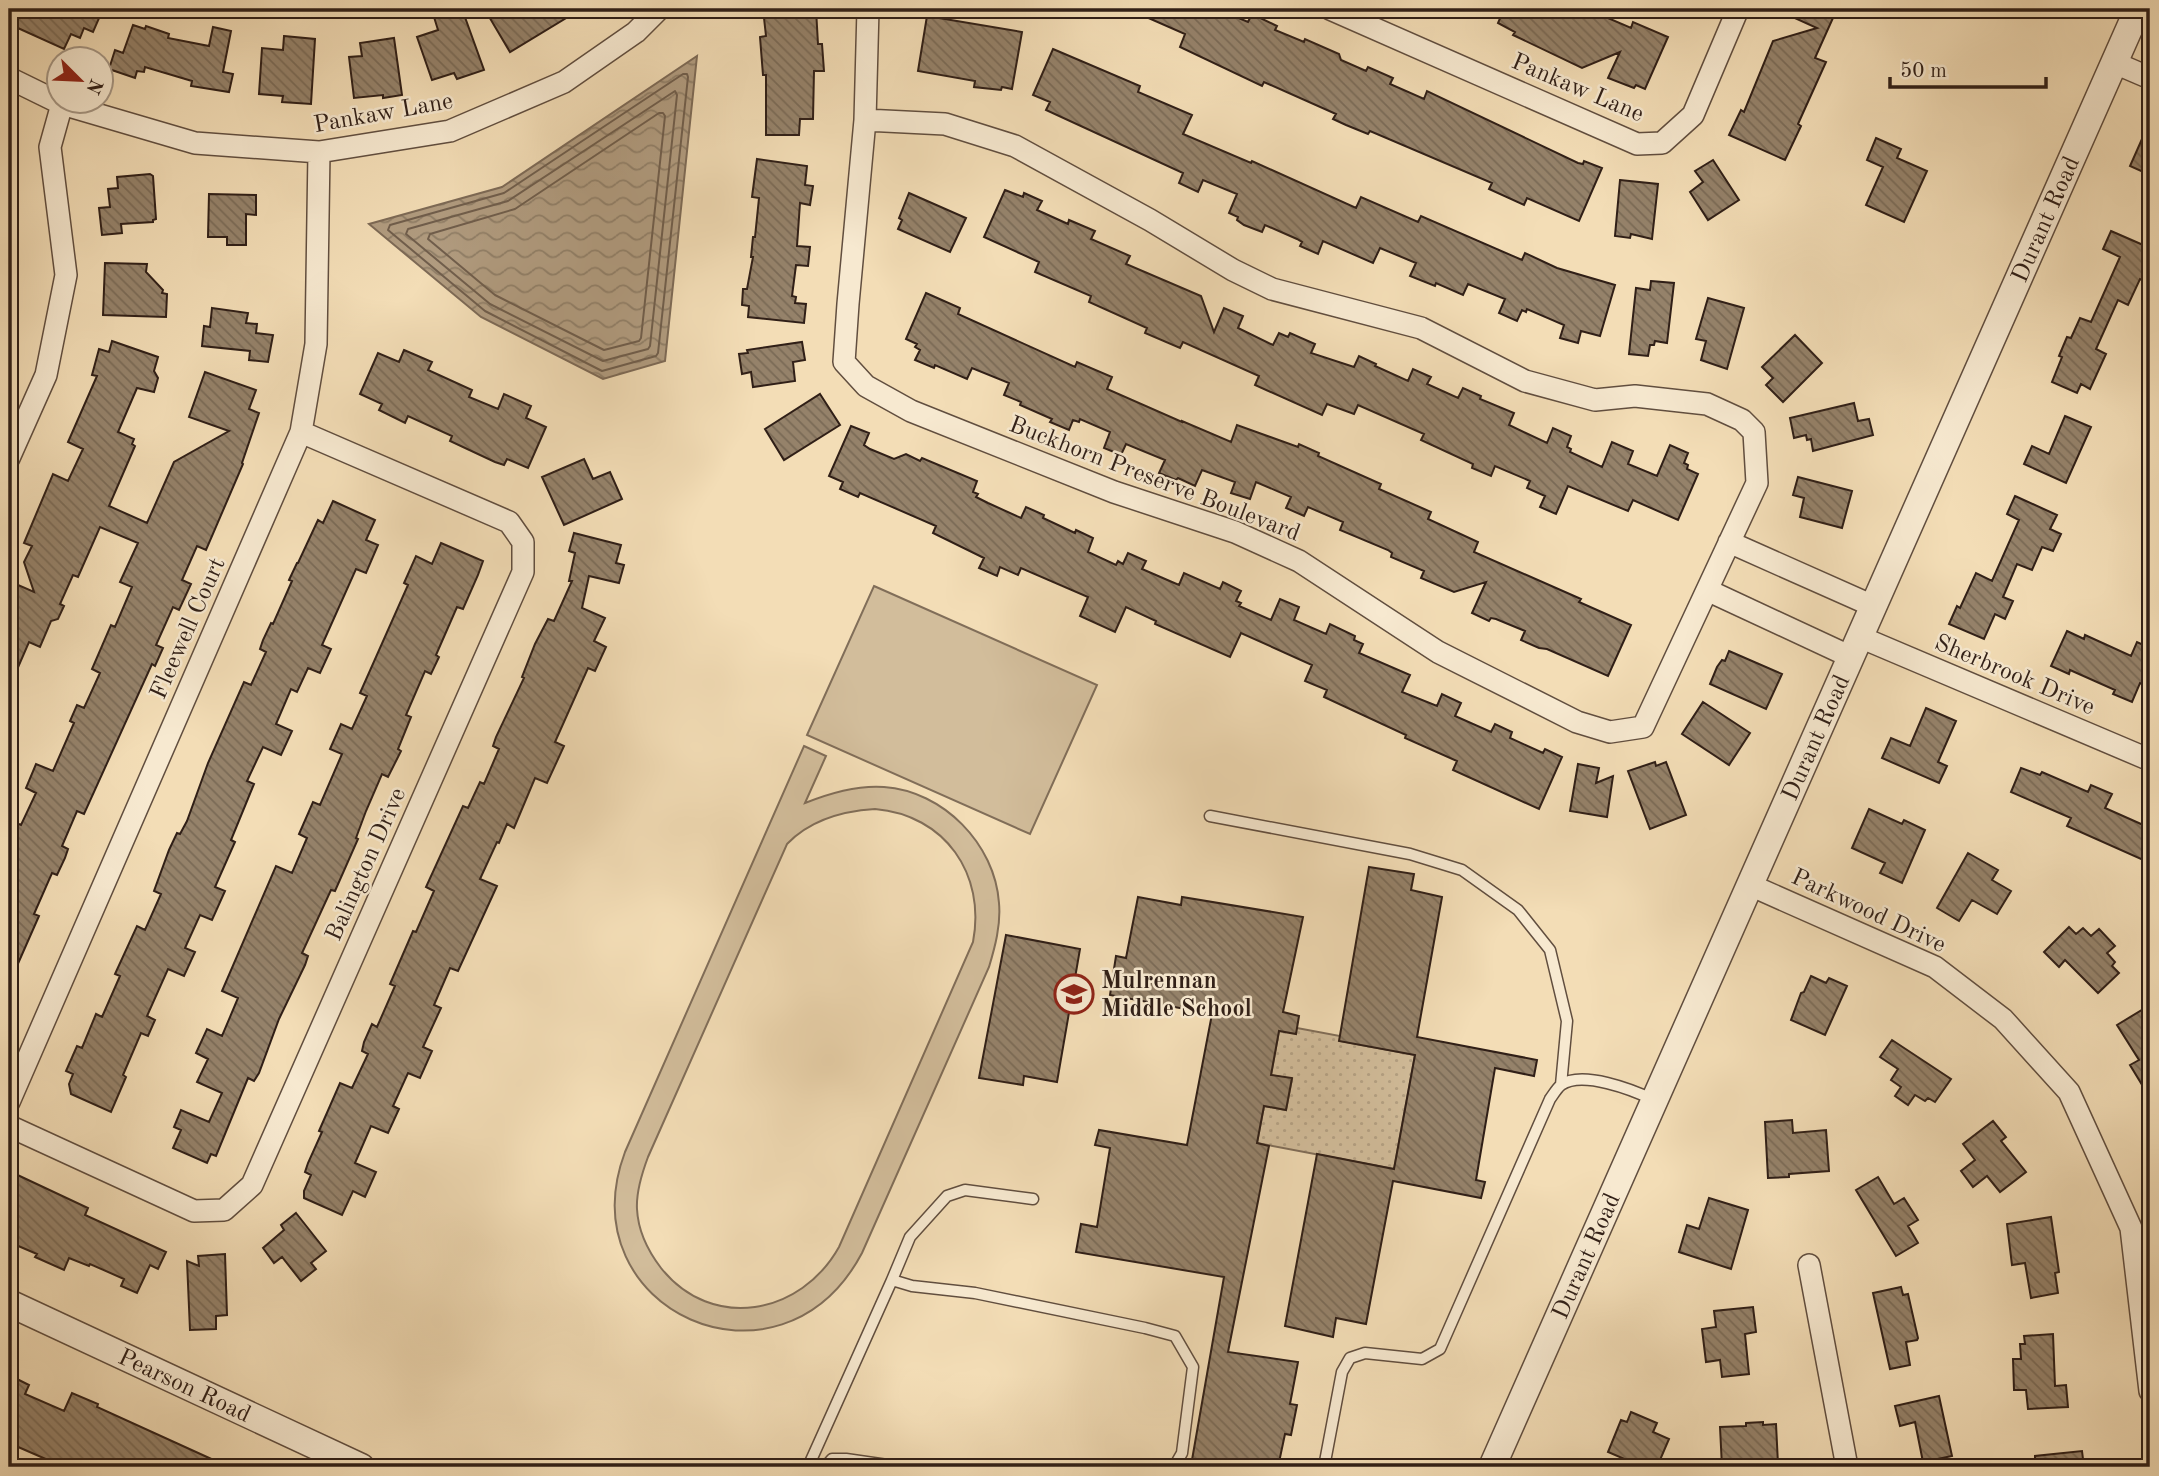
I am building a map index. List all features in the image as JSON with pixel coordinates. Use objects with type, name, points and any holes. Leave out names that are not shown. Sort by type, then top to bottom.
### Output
[{"type":"street","name":"Pankaw Lane","points":[[103,116],[195,142],[319,152],[450,131],[564,82],[636,33],[659,9]]},
{"type":"street","name":"Buckhorn Preserve Boulevard","points":[[865,120],[945,124],[1015,146],[1150,220],[1233,270],[1272,289],[1421,328],[1525,381],[1595,400],[1635,396],[1707,404],[1742,420],[1754,432],[1757,483],[1643,727],[1610,732],[1577,722],[1438,652],[1299,561],[1235,532],[1114,492],[911,411],[866,387],[844,362],[865,120],[868,9]]},
{"type":"street","name":"Pankaw Lane","points":[[1330,9],[1637,144],[1662,143],[1693,115],[1738,9]]},
{"type":"street","name":"Durant Road","points":[[1492,1467],[2138,9]]},
{"type":"street","points":[[2115,62],[2150,78]]},
{"type":"street","name":"Pankaw Lane","points":[[9,78],[46,96]]},
{"type":"street","points":[[9,458],[46,375],[66,275],[50,147],[58,116]]},
{"type":"street","name":"Fleewell Court","points":[[9,1102],[301,432],[316,344],[319,152]]},
{"type":"street","name":"Balington Drive","points":[[9,1126],[194,1211],[224,1210],[252,1185],[523,572],[523,542],[509,522],[301,432]]},
{"type":"street","points":[[1729,542],[1873,606]]},
{"type":"street","points":[[1707,590],[1855,647]]},
{"type":"street","name":"Sherbrook Drive","points":[[1855,647],[2150,760]]},
{"type":"street","name":"Parkwood Drive","points":[[1750,885],[1935,967],[2003,1019],[2069,1092],[2140,1225],[2150,1391]]},
{"type":"street","points":[[1809,1265],[1847,1467]]},
{"type":"street","name":"Pearson Road","points":[[9,1303],[361,1467]]},
{"type":"lane","points":[[1210,816],[1410,854],[1462,870],[1518,910],[1550,950],[1567,1021],[1561,1085],[1550,1099],[1440,1349],[1422,1359],[1365,1353],[1350,1358],[1342,1372],[1324,1467]]},
{"type":"lane","points":[[1561,1085],[1582,1080],[1614,1084],[1654,1100]]},
{"type":"lane","points":[[808,1467],[911,1237],[947,1196],[965,1190],[1033,1199]]},
{"type":"lane","points":[[892,1280],[912,1286],[975,1293],[1175,1336],[1194,1367],[1182,1453],[1174,1467]]},
{"type":"lane","points":[[825,1467],[832,1459],[845,1463],[901,1467]]},
{"type":"shaded area","points":[[874,586],[1097,685],[1030,834],[807,735]]},
{"type":"shaded area","points":[[804,746],[826,756],[805,803],[844,790],[884,787],[906,791],[926,799],[962,824],[988,861],[995,881],[999,919],[989,967],[862,1253],[826,1299],[782,1324],[735,1330],[691,1320],[652,1294],[626,1256],[615,1208],[625,1152]],"holes":[[[875,809],[900,814],[922,823],[940,836],[955,852],[973,893],[973,942],[839,1247],[823,1270],[802,1288],[779,1300],[755,1307],[730,1307],[705,1301],[682,1288],[661,1268],[639,1225],[637,1202],[648,1157],[787,844],[806,829],[839,815]]]},
{"type":"shaded area","points":[[1297,1028],[1340,1036],[1340,1041],[1415,1055],[1394,1169],[1257,1143],[1264,1106],[1286,1110],[1292,1079],[1271,1075],[1279,1031]]},
{"type":"water","points":[[697,56],[665,361],[603,379],[481,317],[369,224],[502,187]]},
{"type":"building","points":[[9,9],[103,9],[93,32],[84,28],[80,38],[71,34],[65,46],[57,46],[9,24]]},
{"type":"building","points":[[462,9],[484,70],[457,79],[454,73],[432,80],[417,37],[438,30],[434,17]]},
{"type":"building","points":[[499,9],[581,9],[510,52],[488,15]]},
{"type":"building","points":[[763,9],[816,9],[818,44],[822,44],[824,71],[814,71],[813,119],[800,119],[799,135],[766,135],[766,75],[763,75],[760,37],[766,36]]},
{"type":"building","points":[[1128,9],[1217,9],[1248,22],[1252,14],[1277,26],[1275,30],[1304,42],[1305,39],[1339,54],[1341,60],[1366,71],[1368,67],[1393,78],[1390,84],[1424,99],[1427,91],[1578,163],[1583,164],[1584,161],[1602,168],[1579,221],[1527,198],[1524,205],[1489,189],[1492,183],[1370,131],[1368,134],[1346,125],[1333,119],[1336,114],[1264,82],[1262,86],[1180,47],[1185,34]]},
{"type":"building","points":[[1504,9],[1587,9],[1631,28],[1633,22],[1668,37],[1645,89],[1636,85],[1634,88],[1608,78],[1620,52],[1582,68],[1513,35],[1515,32],[1498,23]]},
{"type":"building","points":[[1775,9],[1837,9],[1815,58],[1826,62],[1785,160],[1729,135],[1741,110],[1744,112],[1773,41],[1817,28]]},
{"type":"building","points":[[927,16],[1022,32],[1012,89],[974,87],[975,81],[918,71]]},
{"type":"building","points":[[133,25],[145,29],[146,26],[169,34],[168,38],[209,46],[213,27],[231,31],[223,72],[233,74],[229,92],[191,86],[192,81],[145,67],[144,72],[137,71],[135,78],[116,71],[116,50],[123,53]]},
{"type":"building","points":[[284,36],[315,39],[311,104],[282,102],[283,96],[259,94],[262,48],[283,50]]},
{"type":"building","points":[[394,38],[402,95],[354,98],[349,57],[362,56],[360,43]]},
{"type":"building","points":[[1053,49],[1140,86],[1138,92],[1192,115],[1183,134],[1251,163],[1252,161],[1356,208],[1361,197],[1418,222],[1421,216],[1522,260],[1525,253],[1557,268],[1615,285],[1600,336],[1581,331],[1578,343],[1560,338],[1564,325],[1527,309],[1526,312],[1522,310],[1517,321],[1499,313],[1505,299],[1468,284],[1463,295],[1436,283],[1435,286],[1410,276],[1416,263],[1380,248],[1373,263],[1323,241],[1318,254],[1300,246],[1302,242],[1297,239],[1265,225],[1262,232],[1244,225],[1237,220],[1238,217],[1229,213],[1237,194],[1203,180],[1198,192],[1179,183],[1183,173],[1046,110],[1050,102],[1033,95]]},
{"type":"building","points":[[2150,121],[2150,175],[2130,166]]},
{"type":"building","points":[[1876,138],[1901,149],[1897,158],[1927,171],[1904,222],[1866,205],[1883,167],[1867,160]]},
{"type":"building","points":[[757,159],[807,166],[805,185],[813,186],[810,205],[800,203],[797,246],[810,247],[808,266],[796,265],[792,296],[796,297],[795,303],[806,304],[804,323],[748,317],[749,306],[742,305],[743,289],[747,289],[753,257],[759,198],[752,197]]},
{"type":"building","points":[[1713,160],[1739,200],[1708,220],[1690,192],[1703,182],[1695,171]]},
{"type":"building","points":[[153,176],[156,219],[153,222],[121,224],[122,233],[102,235],[99,208],[110,207],[108,189],[118,188],[117,177]]},
{"type":"building","points":[[1620,180],[1658,184],[1652,239],[1631,234],[1630,238],[1615,236]]},
{"type":"building","points":[[1005,190],[1023,197],[1024,193],[1042,201],[1037,210],[1068,224],[1069,220],[1095,231],[1091,239],[1130,256],[1126,264],[1201,296],[1214,332],[1224,308],[1243,316],[1238,328],[1273,345],[1279,333],[1288,337],[1290,333],[1315,344],[1311,353],[1354,367],[1359,356],[1408,381],[1413,369],[1431,377],[1427,384],[1458,398],[1463,388],[1481,396],[1480,399],[1514,413],[1509,425],[1547,443],[1553,428],[1571,436],[1567,447],[1571,449],[1570,452],[1602,467],[1612,442],[1633,451],[1628,464],[1657,476],[1670,445],[1688,453],[1684,463],[1688,465],[1687,469],[1698,474],[1678,520],[1633,500],[1628,511],[1568,486],[1556,514],[1540,507],[1545,496],[1527,488],[1530,481],[1495,466],[1491,476],[1472,468],[1473,464],[1421,440],[1424,434],[1358,405],[1354,414],[1327,404],[1322,415],[1255,385],[1259,376],[1183,342],[1180,348],[1145,333],[1147,328],[1089,302],[1091,296],[1035,272],[1039,262],[984,237]]},
{"type":"building","points":[[909,193],[966,218],[950,252],[898,229],[902,220],[899,218]]},
{"type":"building","points":[[209,194],[256,195],[256,215],[246,214],[246,245],[227,245],[227,237],[208,237]]},
{"type":"building","points":[[2111,231],[2150,248],[2150,284],[2140,279],[2128,305],[2118,300],[2096,349],[2106,354],[2090,389],[2081,384],[2077,393],[2052,382],[2067,337],[2071,338],[2080,318],[2091,322],[2120,257],[2103,249]]},
{"type":"building","points":[[105,263],[147,264],[146,272],[163,290],[162,293],[167,294],[166,317],[103,315]]},
{"type":"building","points":[[1651,281],[1674,283],[1667,343],[1655,341],[1654,345],[1650,345],[1648,356],[1629,354],[1636,288],[1650,290]]},
{"type":"building","points":[[926,293],[960,308],[958,314],[1075,367],[1077,362],[1112,377],[1107,389],[1182,422],[1231,442],[1237,425],[1298,447],[1299,444],[1319,453],[1318,456],[1381,484],[1379,489],[1431,512],[1428,519],[1478,542],[1474,552],[1581,599],[1579,602],[1631,625],[1608,676],[1521,640],[1525,631],[1496,619],[1491,618],[1489,621],[1472,613],[1486,582],[1454,592],[1421,578],[1424,571],[1391,557],[1392,553],[1388,550],[1340,530],[1343,522],[1308,507],[1304,516],[1286,508],[1291,497],[1256,482],[1250,499],[1231,493],[1235,482],[1202,470],[1195,486],[1178,478],[1176,480],[1159,473],[1165,460],[1126,444],[1121,455],[1104,448],[1110,432],[1080,419],[1079,422],[1073,420],[1069,430],[1020,405],[1021,402],[1004,395],[1009,383],[972,368],[967,379],[935,365],[934,368],[915,360],[920,350],[915,347],[917,344],[906,339]]},
{"type":"building","points":[[1708,298],[1744,308],[1727,369],[1701,360],[1706,341],[1696,339]]},
{"type":"building","points":[[212,308],[248,313],[246,323],[257,324],[256,333],[273,335],[268,362],[249,360],[250,351],[202,346],[204,326],[210,327]]},
{"type":"building","points":[[1795,335],[1822,363],[1783,402],[1766,385],[1773,378],[1762,367]]},
{"type":"building","points":[[112,341],[158,357],[154,371],[158,378],[154,392],[137,388],[118,432],[134,439],[132,444],[135,446],[109,506],[147,523],[174,462],[229,431],[189,417],[205,372],[256,390],[249,409],[259,413],[243,464],[206,550],[197,546],[182,580],[191,584],[179,610],[173,607],[156,645],[163,648],[155,666],[152,664],[84,814],[77,811],[62,846],[68,849],[65,858],[57,875],[52,873],[34,914],[39,916],[9,984],[9,820],[21,825],[36,793],[26,788],[36,764],[53,771],[74,723],[70,721],[77,705],[84,708],[100,673],[92,669],[111,625],[115,627],[132,587],[120,582],[138,543],[100,527],[78,577],[73,575],[60,604],[64,606],[58,619],[51,621],[40,647],[29,642],[9,688],[9,581],[34,592],[24,562],[32,546],[24,543],[53,474],[68,481],[83,449],[68,442],[97,376],[92,375],[99,349],[109,352]]},
{"type":"building","points":[[802,342],[805,360],[793,362],[795,381],[753,387],[751,372],[742,374],[739,354],[748,353],[747,350]]},
{"type":"building","points":[[404,350],[432,362],[428,370],[472,390],[469,397],[498,409],[504,394],[531,406],[526,418],[546,427],[528,468],[507,459],[504,465],[495,462],[450,441],[452,436],[408,416],[405,423],[379,410],[382,404],[360,394],[378,353],[399,362]]},
{"type":"building","points":[[820,394],[840,425],[784,460],[765,429]]},
{"type":"building","points":[[1854,403],[1858,421],[1869,419],[1873,435],[1813,451],[1811,439],[1807,440],[1806,435],[1794,438],[1790,418]]},
{"type":"building","points":[[2065,416],[2091,427],[2066,483],[2024,464],[2032,446],[2049,454]]},
{"type":"building","points":[[851,426],[869,433],[864,445],[870,449],[894,459],[906,454],[920,461],[922,458],[977,481],[973,492],[978,494],[976,497],[988,503],[1021,518],[1026,507],[1075,533],[1076,530],[1093,538],[1088,552],[1116,565],[1118,561],[1123,564],[1128,553],[1146,561],[1142,569],[1179,585],[1184,573],[1220,589],[1223,582],[1241,591],[1236,601],[1241,603],[1239,606],[1271,620],[1280,599],[1299,607],[1294,620],[1326,634],[1330,624],[1355,636],[1354,640],[1363,644],[1359,653],[1410,675],[1402,692],[1437,706],[1442,694],[1461,703],[1455,716],[1491,732],[1495,724],[1512,732],[1510,738],[1543,753],[1545,749],[1562,757],[1539,809],[1453,770],[1457,761],[1324,697],[1327,690],[1305,681],[1312,665],[1241,633],[1230,657],[1155,624],[1156,621],[1126,607],[1115,632],[1080,616],[1088,597],[1021,568],[1018,575],[1000,567],[997,576],[979,568],[984,558],[933,533],[936,526],[860,493],[858,497],[840,489],[843,482],[829,476]]},
{"type":"building","points":[[584,459],[593,479],[610,472],[622,499],[564,525],[542,477]]},
{"type":"building","points":[[1798,477],[1852,491],[1842,528],[1800,517],[1804,498],[1793,495]]},
{"type":"building","points":[[2015,496],[2057,515],[2050,529],[2061,534],[2053,551],[2042,547],[2032,570],[2017,564],[2003,597],[2013,601],[2005,619],[1995,614],[1984,639],[1949,624],[1957,606],[1960,608],[1976,573],[1992,581],[2019,520],[2007,514]]},
{"type":"building","points":[[333,501],[375,520],[366,540],[378,545],[366,573],[356,569],[322,645],[331,649],[320,673],[308,668],[297,692],[291,689],[276,724],[292,731],[281,755],[263,747],[247,781],[254,784],[231,840],[235,842],[215,887],[225,891],[212,920],[200,915],[185,948],[195,952],[184,976],[168,969],[147,1016],[155,1020],[148,1036],[141,1033],[111,1112],[71,1094],[69,1084],[73,1074],[66,1071],[77,1046],[82,1048],[96,1014],[102,1017],[120,976],[115,974],[137,926],[145,930],[161,894],[154,891],[169,850],[177,833],[180,834],[187,821],[208,763],[244,682],[251,685],[266,652],[260,649],[292,581],[289,580],[318,520],[323,523]]},
{"type":"building","points":[[574,533],[621,545],[616,563],[624,565],[619,583],[589,576],[582,608],[605,618],[594,641],[606,647],[595,671],[588,668],[555,742],[564,746],[547,783],[535,778],[514,828],[507,824],[499,843],[497,842],[480,879],[497,886],[458,971],[450,968],[434,1005],[441,1008],[423,1047],[432,1051],[420,1078],[408,1073],[393,1106],[399,1109],[388,1133],[371,1126],[355,1163],[376,1172],[365,1197],[353,1191],[342,1215],[304,1198],[311,1175],[305,1172],[308,1163],[340,1083],[352,1088],[368,1054],[362,1051],[364,1042],[372,1024],[377,1027],[395,986],[390,984],[434,891],[426,887],[463,806],[468,808],[480,782],[484,784],[499,749],[493,746],[496,737],[524,678],[522,677],[535,644],[548,619],[554,621],[572,581],[569,581],[575,553],[569,551]]},
{"type":"building","points":[[441,543],[483,561],[478,575],[463,609],[457,607],[436,655],[439,657],[431,674],[425,671],[406,715],[411,717],[398,749],[401,751],[388,777],[382,774],[335,891],[331,890],[302,953],[308,956],[305,965],[279,1019],[259,1073],[254,1081],[248,1078],[216,1156],[211,1154],[207,1163],[173,1148],[181,1130],[174,1127],[181,1110],[209,1122],[222,1093],[197,1082],[208,1059],[196,1053],[207,1029],[222,1036],[238,998],[222,991],[276,866],[292,873],[307,838],[299,834],[313,802],[320,805],[342,754],[330,749],[341,724],[352,729],[367,696],[360,693],[408,585],[404,583],[416,556],[432,564]]},
{"type":"building","points":[[2067,631],[2084,639],[2085,635],[2131,656],[2137,642],[2150,648],[2150,688],[2140,683],[2132,702],[2113,694],[2115,690],[2070,670],[2069,674],[2051,666]]},
{"type":"building","points":[[1729,651],[1782,674],[1766,709],[1710,684],[1717,667],[1722,660],[1725,661]]},
{"type":"building","points":[[1703,702],[1750,733],[1729,765],[1682,734]]},
{"type":"building","points":[[1926,708],[1956,721],[1938,762],[1947,766],[1939,783],[1882,758],[1891,738],[1910,746]]},
{"type":"building","points":[[1655,762],[1656,766],[1666,762],[1686,815],[1650,829],[1628,771]]},
{"type":"building","points":[[1578,764],[1599,768],[1596,783],[1613,776],[1607,817],[1570,811]]},
{"type":"building","points":[[2021,768],[2040,775],[2042,772],[2088,792],[2091,785],[2112,794],[2105,808],[2150,828],[2150,863],[2067,826],[2071,818],[2011,792]]},
{"type":"building","points":[[1869,809],[1902,824],[1904,820],[1925,830],[1902,883],[1880,873],[1885,863],[1852,848]]},
{"type":"building","points":[[1968,853],[1998,870],[1992,880],[2011,891],[1997,914],[1972,900],[1959,921],[1937,908]]},
{"type":"building","points":[[1369,867],[1414,874],[1411,890],[1442,897],[1417,1037],[1537,1060],[1534,1076],[1495,1068],[1476,1180],[1485,1182],[1481,1198],[1393,1181],[1366,1324],[1336,1318],[1333,1337],[1285,1326],[1317,1154],[1394,1169],[1415,1055],[1339,1041]]},
{"type":"building","points":[[1138,897],[1181,905],[1182,897],[1303,917],[1283,1012],[1299,1016],[1296,1034],[1279,1031],[1271,1075],[1292,1078],[1286,1110],[1264,1106],[1257,1143],[1269,1146],[1228,1352],[1298,1362],[1290,1404],[1297,1405],[1291,1435],[1285,1434],[1278,1467],[1239,1467],[1192,1460],[1224,1277],[1076,1252],[1081,1224],[1097,1227],[1110,1148],[1095,1145],[1099,1130],[1187,1145],[1212,1014],[1110,995],[1116,956],[1126,958]]},
{"type":"building","points":[[2069,927],[2076,934],[2083,928],[2091,936],[2099,929],[2115,946],[2107,953],[2115,962],[2112,966],[2119,973],[2098,993],[2065,960],[2059,967],[2044,952]]},
{"type":"building","points":[[1006,935],[1080,949],[1057,1082],[1024,1076],[1023,1085],[979,1078]]},
{"type":"building","points":[[1811,976],[1826,983],[1829,978],[1847,986],[1825,1035],[1791,1020]]},
{"type":"building","points":[[2150,1005],[2150,1098],[2130,1065],[2139,1060],[2117,1025]]},
{"type":"building","points":[[1892,1040],[1951,1079],[1935,1102],[1928,1098],[1925,1101],[1915,1095],[1908,1105],[1895,1096],[1901,1087],[1891,1080],[1898,1069],[1880,1057]]},
{"type":"building","points":[[1792,1120],[1793,1133],[1826,1130],[1829,1171],[1768,1178],[1765,1122]]},
{"type":"building","points":[[1993,1121],[2006,1137],[2001,1141],[2026,1172],[2000,1192],[1987,1176],[1973,1187],[1961,1171],[1975,1160],[1963,1144]]},
{"type":"building","points":[[9,1171],[88,1208],[85,1215],[166,1252],[158,1269],[150,1265],[137,1293],[121,1286],[124,1279],[90,1264],[89,1266],[69,1258],[64,1270],[9,1242]]},
{"type":"building","points":[[1878,1177],[1894,1204],[1904,1198],[1918,1220],[1908,1226],[1918,1243],[1896,1256],[1856,1190]]},
{"type":"building","points":[[1709,1198],[1748,1210],[1731,1269],[1679,1252],[1687,1225],[1699,1229]]},
{"type":"building","points":[[296,1213],[326,1251],[311,1263],[316,1269],[301,1281],[282,1257],[274,1263],[263,1248],[284,1230],[281,1225]]},
{"type":"building","points":[[2051,1217],[2059,1272],[2055,1273],[2058,1293],[2031,1298],[2025,1263],[2012,1265],[2007,1224]]},
{"type":"building","points":[[225,1254],[227,1315],[216,1316],[216,1329],[190,1330],[187,1261],[199,1266],[198,1256]]},
{"type":"building","points":[[1901,1287],[1903,1295],[1908,1294],[1918,1338],[1906,1342],[1910,1365],[1890,1369],[1873,1293]]},
{"type":"building","points":[[1753,1307],[1756,1332],[1745,1334],[1749,1374],[1722,1377],[1720,1360],[1706,1362],[1702,1329],[1716,1327],[1714,1311]]},
{"type":"building","points":[[2053,1334],[2055,1386],[2066,1385],[2068,1407],[2028,1409],[2026,1390],[2014,1390],[2013,1359],[2021,1359],[2020,1344],[2025,1344],[2024,1336]]},
{"type":"building","points":[[9,1375],[29,1385],[25,1394],[64,1411],[72,1393],[229,1467],[64,1467],[9,1443]]},
{"type":"building","points":[[1939,1396],[1952,1456],[1923,1462],[1915,1422],[1900,1426],[1895,1406]]},
{"type":"building","points":[[1631,1412],[1657,1423],[1653,1432],[1669,1439],[1657,1467],[1643,1467],[1608,1452],[1621,1420],[1627,1422]]},
{"type":"building","points":[[1763,1422],[1763,1425],[1776,1424],[1778,1464],[1722,1467],[1720,1427]]},
{"type":"building","points":[[2082,1451],[2084,1467],[2035,1467],[2035,1456]]},
{"type":"place","name":"Mulrennan Middle School","points":[[1074,994]]}]
